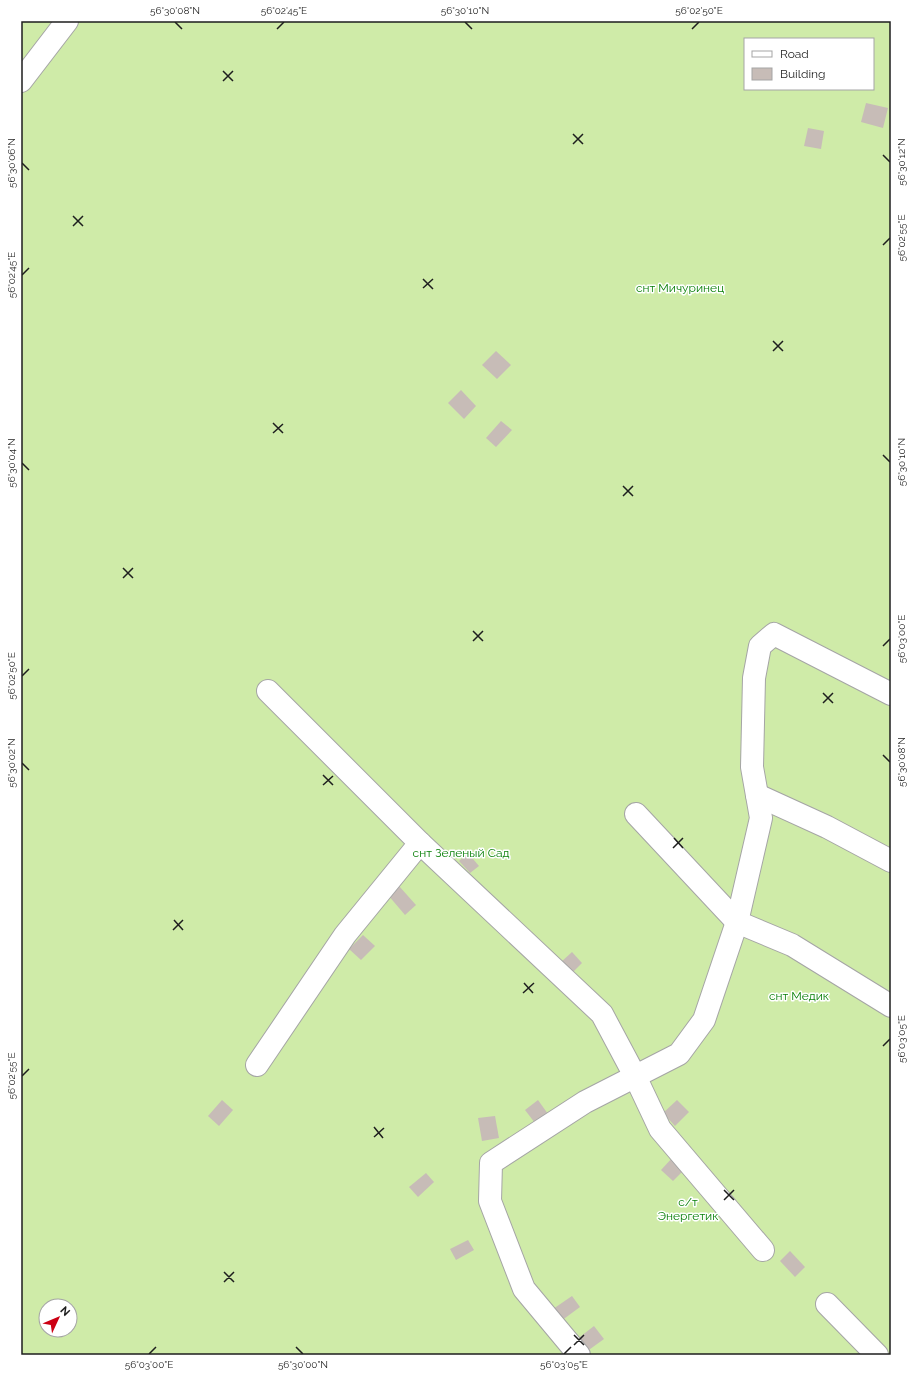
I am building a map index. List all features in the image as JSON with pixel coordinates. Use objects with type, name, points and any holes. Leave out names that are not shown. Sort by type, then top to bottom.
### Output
[{"type":"lane","points":[[21,81],[66,21]]},
{"type":"lane","points":[[579,1355],[524,1289],[490,1201],[491,1163],[585,1102],[679,1054],[704,1020],[736,922],[761,818],[752,767],[754,678],[760,646],[774,634],[891,694]]},
{"type":"lane","points":[[268,691],[420,843],[602,1014],[635,1076],[660,1129],[763,1250]]},
{"type":"lane","points":[[757,795],[827,827],[891,861]]},
{"type":"lane","points":[[636,814],[736,922],[792,945],[891,1006]]},
{"type":"lane","points":[[257,1065],[345,935],[420,843]]},
{"type":"lane","points":[[827,1304],[877,1355]]},
{"type":"green space","points":[[21,21],[891,21],[891,1355],[21,1355]]},
{"type":"building","points":[[866,103],[888,108],[883,128],[861,122]]},
{"type":"building","points":[[808,128],[824,131],[821,149],[804,146]]},
{"type":"building","points":[[496,351],[511,365],[497,379],[482,365]]},
{"type":"building","points":[[461,390],[476,406],[464,419],[448,403]]},
{"type":"building","points":[[501,421],[512,430],[496,447],[486,438]]},
{"type":"building","points":[[468,853],[479,866],[470,873],[459,861]]},
{"type":"building","points":[[399,886],[416,905],[405,915],[388,895]]},
{"type":"building","points":[[363,935],[375,946],[361,960],[349,949]]},
{"type":"building","points":[[572,952],[582,963],[571,974],[560,963]]},
{"type":"building","points":[[222,1100],[233,1110],[219,1126],[208,1116]]},
{"type":"building","points":[[538,1100],[548,1114],[535,1123],[525,1110]]},
{"type":"building","points":[[677,1100],[689,1112],[675,1126],[663,1113]]},
{"type":"building","points":[[495,1116],[499,1138],[482,1141],[478,1118]]},
{"type":"building","points":[[673,1157],[685,1169],[673,1181],[661,1170]]},
{"type":"building","points":[[426,1173],[434,1182],[418,1197],[409,1187]]},
{"type":"building","points":[[468,1240],[474,1250],[456,1260],[450,1249]]},
{"type":"building","points":[[790,1251],[805,1267],[795,1277],[780,1261]]},
{"type":"building","points":[[572,1296],[580,1307],[561,1321],[553,1309]]},
{"type":"building","points":[[594,1326],[604,1339],[586,1352],[576,1340]]},
{"type":"park label","name":"снт Мичуринец","points":[[680,288]]},
{"type":"park label","name":"снт Зеленый Сад","points":[[461,853]]},
{"type":"park label","name":"снт Медик","points":[[799,996]]},
{"type":"park label","name":"с/т Энергетик","points":[[688,1209]]}]
